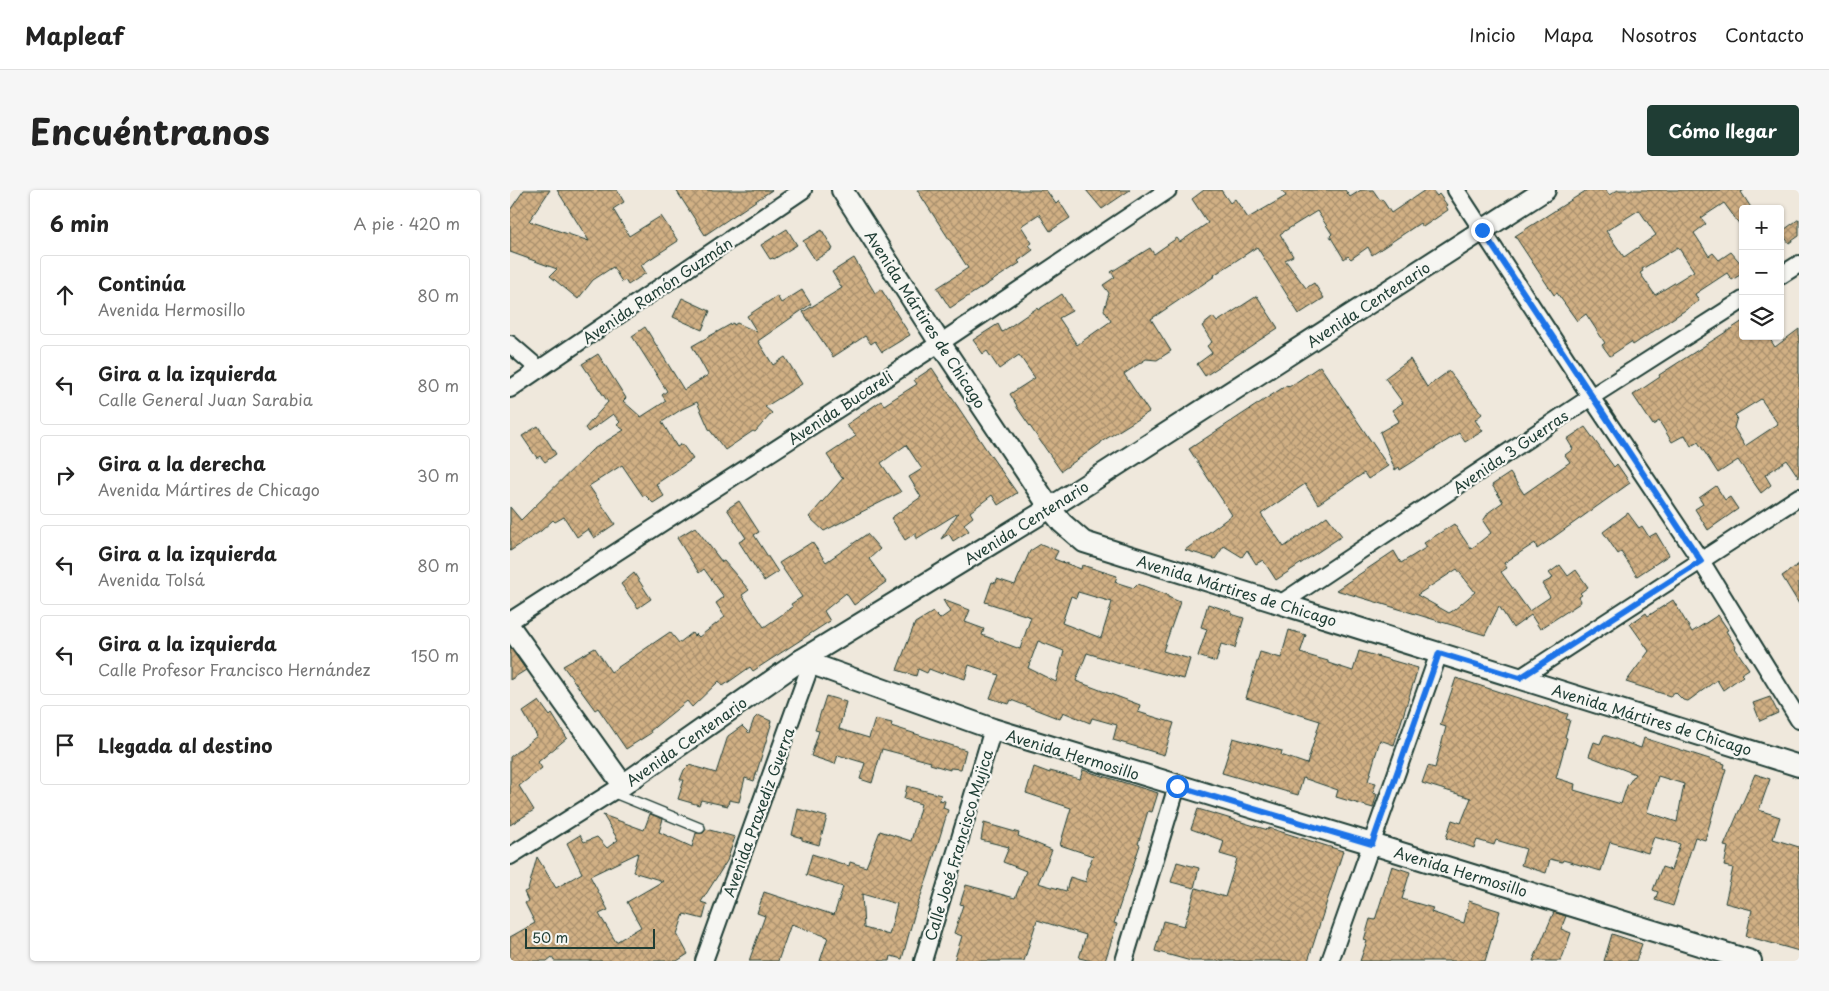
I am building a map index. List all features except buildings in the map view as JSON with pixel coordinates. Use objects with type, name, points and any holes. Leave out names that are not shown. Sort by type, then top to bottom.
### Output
[{"type":"street","name":"Avenida Ramón Guzmán","points":[[510,389],[804,190]]},
{"type":"street","name":"Avenida Mártires de Chicago","points":[[842,190],[940,343],[1050,508],[1062,523],[1084,542],[1799,766]]},
{"type":"street","name":"Avenida Bucareli","points":[[510,622],[940,343],[1168,190]]},
{"type":"street","points":[[1456,190],[1701,561],[1799,720]]},
{"type":"street","name":"Avenida Centenario","points":[[510,856],[618,788],[806,662],[1050,508],[1545,190]]},
{"type":"street","points":[[1784,273],[1799,264]]},
{"type":"street","name":"Avenida 3 Guerras","points":[[1280,604],[1591,397],[1739,303]]},
{"type":"street","points":[[510,344],[539,369]]},
{"type":"street","points":[[1520,678],[1799,497]]},
{"type":"street","points":[[510,627],[618,788]]},
{"type":"street","points":[[1330,961],[1439,653]]},
{"type":"street","name":"Avenida Hermosillo","points":[[806,662],[993,729],[1751,961]]},
{"type":"street","name":"Avenida Praxediz Guerra","points":[[704,961],[806,662]]},
{"type":"street","name":"Calle José Francisco Mujica","points":[[923,961],[993,729]]},
{"type":"street","points":[[1124,961],[1177,786]]},
{"type":"lane","points":[[618,788],[700,828]]},
{"type":"route","points":[[1177,786],[1372,844],[1439,653],[1520,678],[1701,561],[1482,230]]}]
